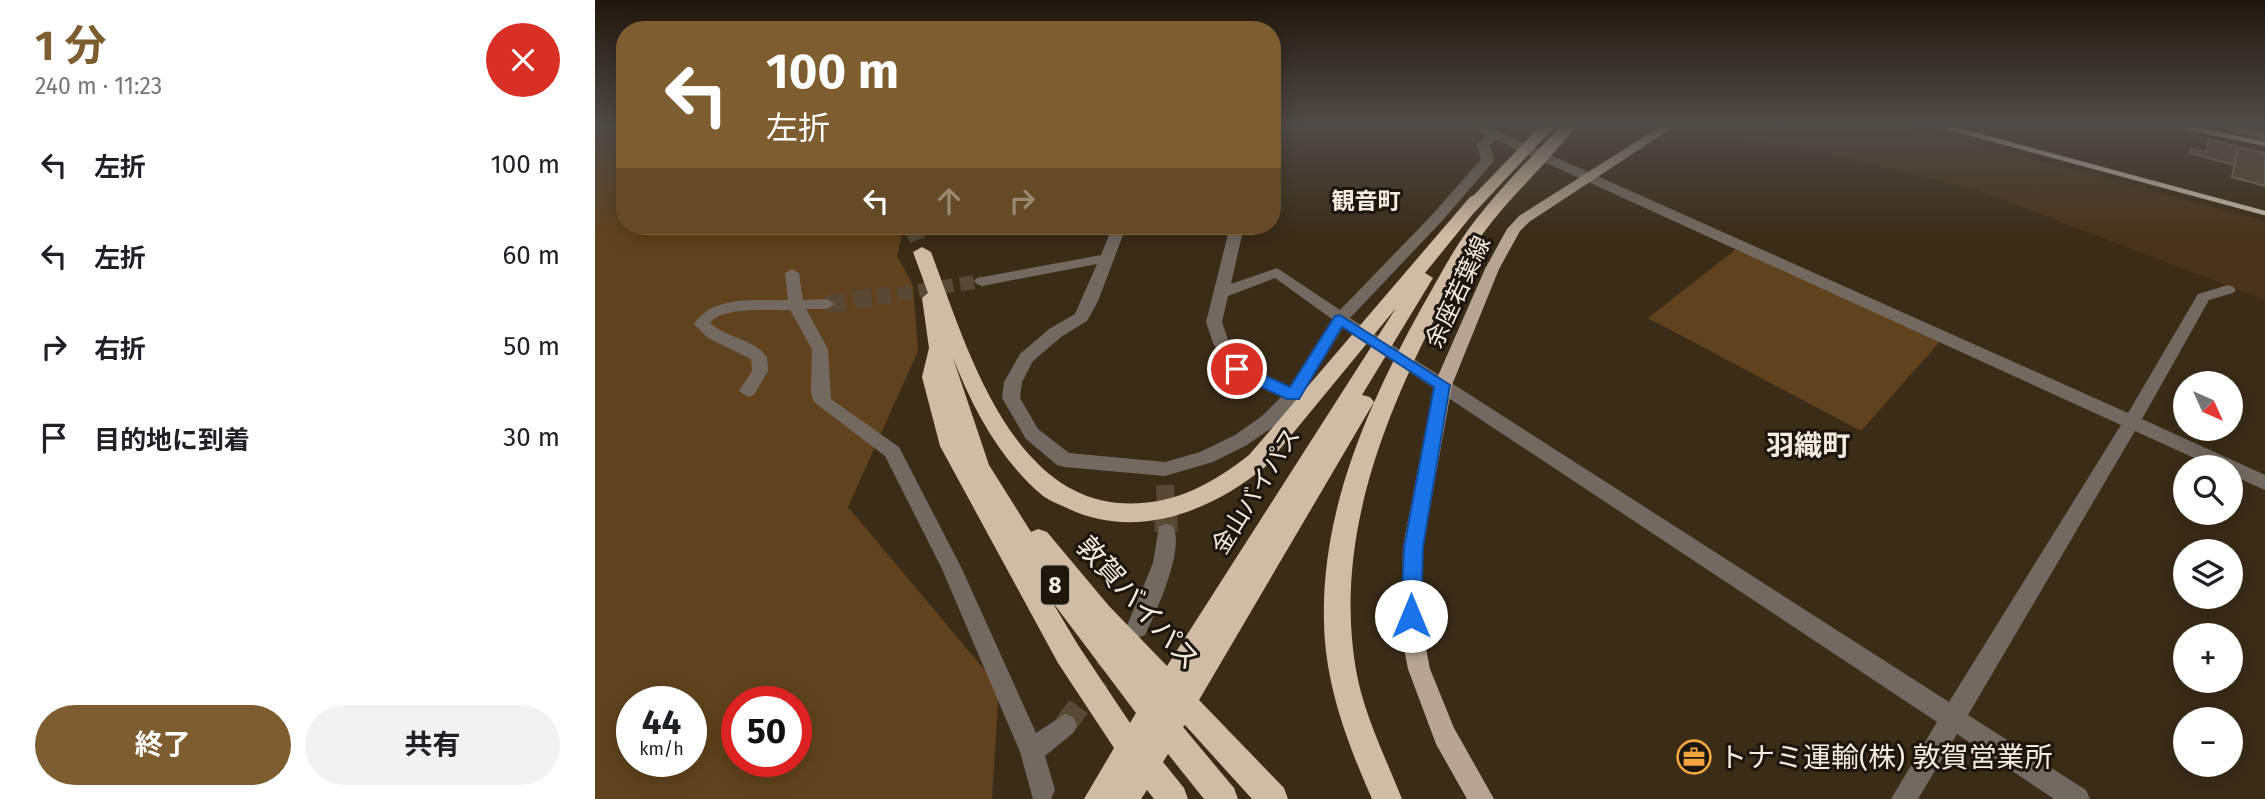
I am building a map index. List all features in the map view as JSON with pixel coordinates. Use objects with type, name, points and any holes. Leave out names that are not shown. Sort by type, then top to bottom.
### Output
[{"type":"highway","points":[[1124,799],[1206,645],[1476,200],[1512,161]]},
{"type":"highway","points":[[1387,799],[1366,753],[1351,708],[1340,655],[1336,590],[1339,553],[1352,490],[1382,411],[1397,330],[1495,206],[1535,161]]},
{"type":"highway","name":"敦賀バイパス","points":[[1223,799],[1095,640],[1027,546],[995,495],[970,448],[971,438],[939,348],[920,246],[985,405],[1028,470],[1063,499],[1108,513],[1129,514],[1169,509],[1197,500],[1226,485],[1397,330]]},
{"type":"highway","points":[[939,348],[932,377],[950,446],[1068,654],[1113,723],[1173,799]]},
{"type":"highway","name":"敦賀バイパス","points":[[971,438],[978,444],[1024,522],[1100,614],[1273,799]]},
{"type":"highway","points":[[1099,799],[1206,645]]},
{"type":"main road","name":"余座若葉線","points":[[1481,799],[1445,736],[1429,700],[1412,634],[1413,547],[1443,385],[1492,269],[1514,229],[1524,219],[1614,161]]},
{"type":"street","points":[[1116,235],[1081,317],[1055,333],[1026,358],[1013,382],[1011,398],[1032,434],[1064,460],[1165,477],[1241,440],[1268,421],[1293,395],[1340,319],[1437,218],[1486,161]]},
{"type":"street","points":[[1555,161],[2205,455]]},
{"type":"street","points":[[1235,235],[1214,321],[1221,343],[1237,369],[1293,395]]},
{"type":"street","points":[[982,281],[1107,258]]},
{"type":"street","points":[[1221,293],[1277,272],[1340,319],[2077,799]]},
{"type":"street","points":[[792,273],[796,306],[820,349],[820,393],[823,402],[892,452],[952,569],[1032,752],[1042,790]]},
{"type":"street","points":[[1904,799],[2132,422],[2203,297],[2228,290]]},
{"type":"street","points":[[748,391],[760,371],[759,357],[748,348],[706,330],[702,324],[708,315],[729,307],[827,304]]},
{"type":"street","points":[[2243,473],[2265,483]]},
{"type":"street","points":[[1136,628],[1163,563],[1166,532]]},
{"type":"street","points":[[1032,752],[1065,725]]},
{"type":"shaded area","points":[[595,161],[616,161],[616,235],[902,235],[897,256],[913,285],[918,351],[848,507],[999,687],[992,799],[595,799]]},
{"type":"shaded area","points":[[1861,161],[2041,161],[2265,221],[2265,300],[1980,191]]},
{"type":"shaded area","points":[[1740,246],[1943,338],[1861,431],[1648,318]]},
{"type":"building","points":[[2235,161],[2265,161],[2265,186],[2232,177]]},
{"type":"tunnel","points":[[916,235],[918,240]]},
{"type":"tunnel","points":[[877,297],[982,281]]},
{"type":"tunnel","points":[[827,304],[889,295]]},
{"type":"tunnel","points":[[1165,485],[1166,517]]},
{"type":"tunnel","points":[[1166,517],[1166,532]]},
{"type":"tunnel","points":[[1065,725],[1118,653]]},
{"type":"railway","points":[[2073,161],[2265,213]]},
{"type":"place","name":"トナミ運輸(株) 敦賀営業所","points":[[1694,757]]},
{"type":"district","name":"観音町","points":[[1366,201]]},
{"type":"district","name":"羽織町","points":[[1808,445]]},
{"type":"route","points":[[1237,369],[1293,395],[1340,319],[1443,385],[1413,547],[1411,616]]}]
